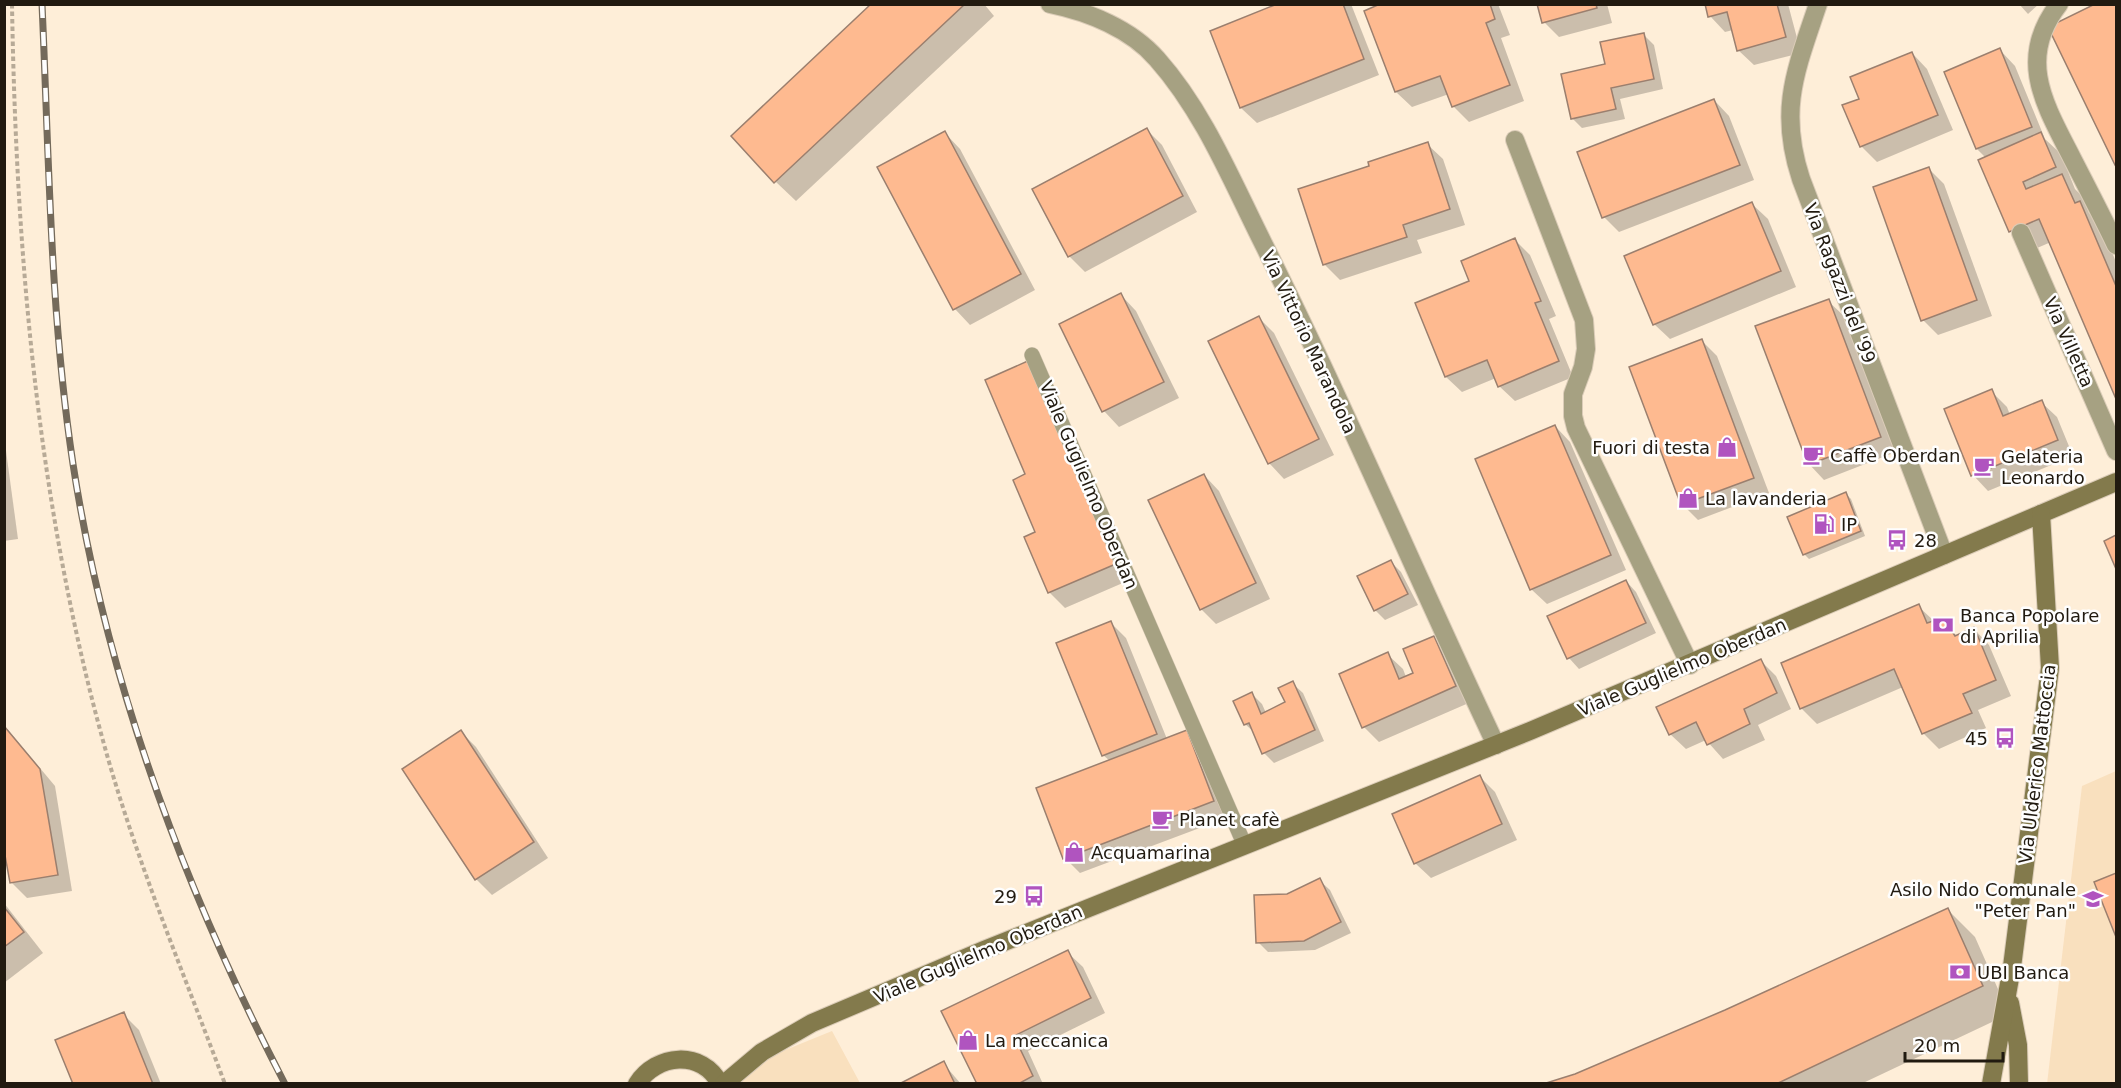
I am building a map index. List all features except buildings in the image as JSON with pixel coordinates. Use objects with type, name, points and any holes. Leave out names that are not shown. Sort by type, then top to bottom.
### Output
[{"type":"main road","name":"Viale Guglielmo Oberdan","points":[[722,1083],[762,1052],[812,1023],[984,950],[1690,665],[2116,482]]},
{"type":"main road","name":"Via Ulderico Mattoccia","points":[[1991,1083],[2008,993],[2050,668],[2041,514]]},
{"type":"main road","points":[[2008,993],[2018,1045],[2019,1083]]},
{"type":"main road","points":[[637,1083],[647,1070],[661,1062],[676,1058],[691,1060],[705,1067],[722,1083]]},
{"type":"street","name":"Via Vittorio Marandola","points":[[1050,4],[1099,19],[1129,35],[1156,57],[1180,87],[1200,118],[1285,286],[1496,745]]},
{"type":"street","name":"Via Ragazzi del '99","points":[[1818,4],[1793,82],[1789,118],[1793,151],[1801,179],[1944,555]]},
{"type":"street","points":[[2059,4],[2040,39],[2037,68],[2040,89],[2053,121],[2116,245]]},
{"type":"street","points":[[1515,140],[1584,320],[1586,349],[1583,367],[1573,394],[1573,416],[1576,428],[1690,665]]},
{"type":"street","name":"Via Villetta","points":[[2021,233],[2116,451]]},
{"type":"lane","name":"Viale Guglielmo Oberdan","points":[[1032,355],[1245,846]]},
{"type":"path","points":[[12,4],[17,163],[32,349],[49,485],[68,597],[84,670],[116,785],[152,889],[225,1083]]},
{"type":"shaded area","name":"Asilo Nido Comunale \"Peter Pan\"","points":[[2116,771],[2116,1083],[2047,1084],[2082,786]]},
{"type":"shaded area","points":[[832,1031],[860,1083],[702,1084]]},
{"type":"railway","points":[[42,4],[59,350],[73,464],[87,544],[128,704],[154,782],[214,936],[285,1084]]},
{"type":"place","name":"Fuori di testa","points":[[1727,447]]},
{"type":"place","name":"Caffè Oberdan","points":[[1813,455]]},
{"type":"place","name":"Gelateria Leonardo","points":[[1984,466]]},
{"type":"place","name":"La lavanderia","points":[[1688,498]]},
{"type":"place","name":"IP","points":[[1824,524]]},
{"type":"place","name":"28","points":[[1897,540]]},
{"type":"place","name":"Banca Popolare di Aprilia","points":[[1943,625]]},
{"type":"place","name":"45","points":[[2005,738]]},
{"type":"place","name":"Planet cafè","points":[[1162,819]]},
{"type":"place","name":"Acquamarina","points":[[1074,852]]},
{"type":"place","name":"29","points":[[1034,896]]},
{"type":"place","name":"Asilo Nido Comunale \"Peter Pan\"","points":[[2093,899]]},
{"type":"place","name":"UBI Banca","points":[[1960,972]]},
{"type":"place","name":"La meccanica","points":[[968,1040]]}]
